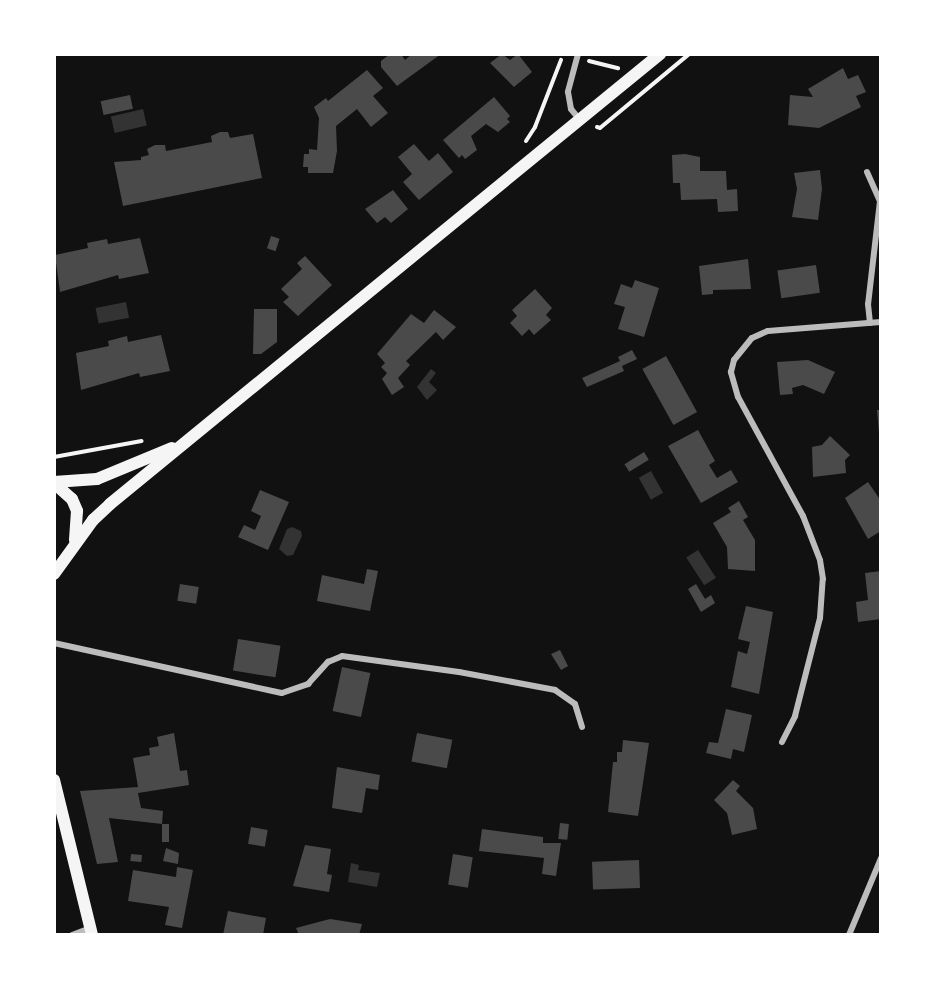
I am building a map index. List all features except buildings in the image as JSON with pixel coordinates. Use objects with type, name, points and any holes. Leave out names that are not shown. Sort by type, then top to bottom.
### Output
[{"type":"main road","points":[[54,574],[93,520],[186,441],[660,54]]},
{"type":"main road","points":[[54,482],[97,479],[186,441]]},
{"type":"main road","points":[[54,482],[72,499],[77,511],[78,530],[71,548],[54,562]]},
{"type":"main road","points":[[54,780],[91,932]]},
{"type":"street","points":[[578,54],[568,92],[571,109],[580,120]]},
{"type":"street","points":[[867,172],[880,201],[868,304],[870,323]]},
{"type":"street","points":[[782,742],[795,716],[820,618],[823,579],[820,560],[803,516],[738,397],[732,372],[734,360],[752,338],[768,331],[881,322]]},
{"type":"street","points":[[54,643],[282,693],[308,684],[328,662],[342,656],[459,672],[555,690],[575,704],[582,727]]},
{"type":"street","points":[[849,935],[881,858]]},
{"type":"street","points":[[74,933],[91,932]]},
{"type":"path","points":[[518,149],[535,127],[564,54]]},
{"type":"path","points":[[589,61],[622,69]]},
{"type":"path","points":[[54,457],[153,439]]},
{"type":"shaded area","points":[[143,109],[147,126],[115,133],[111,116]]},
{"type":"shaded area","points":[[126,302],[129,318],[99,324],[96,308]]},
{"type":"shaded area","points":[[431,369],[436,373],[429,382],[437,390],[427,400],[417,387]]},
{"type":"shaded area","points":[[651,471],[663,493],[651,500],[639,478]]},
{"type":"shaded area","points":[[292,527],[301,531],[302,536],[293,555],[287,556],[279,549],[287,529]]},
{"type":"shaded area","points":[[698,550],[716,578],[704,585],[686,558]]},
{"type":"shaded area","points":[[351,863],[359,865],[358,870],[380,873],[377,887],[348,882]]}]
